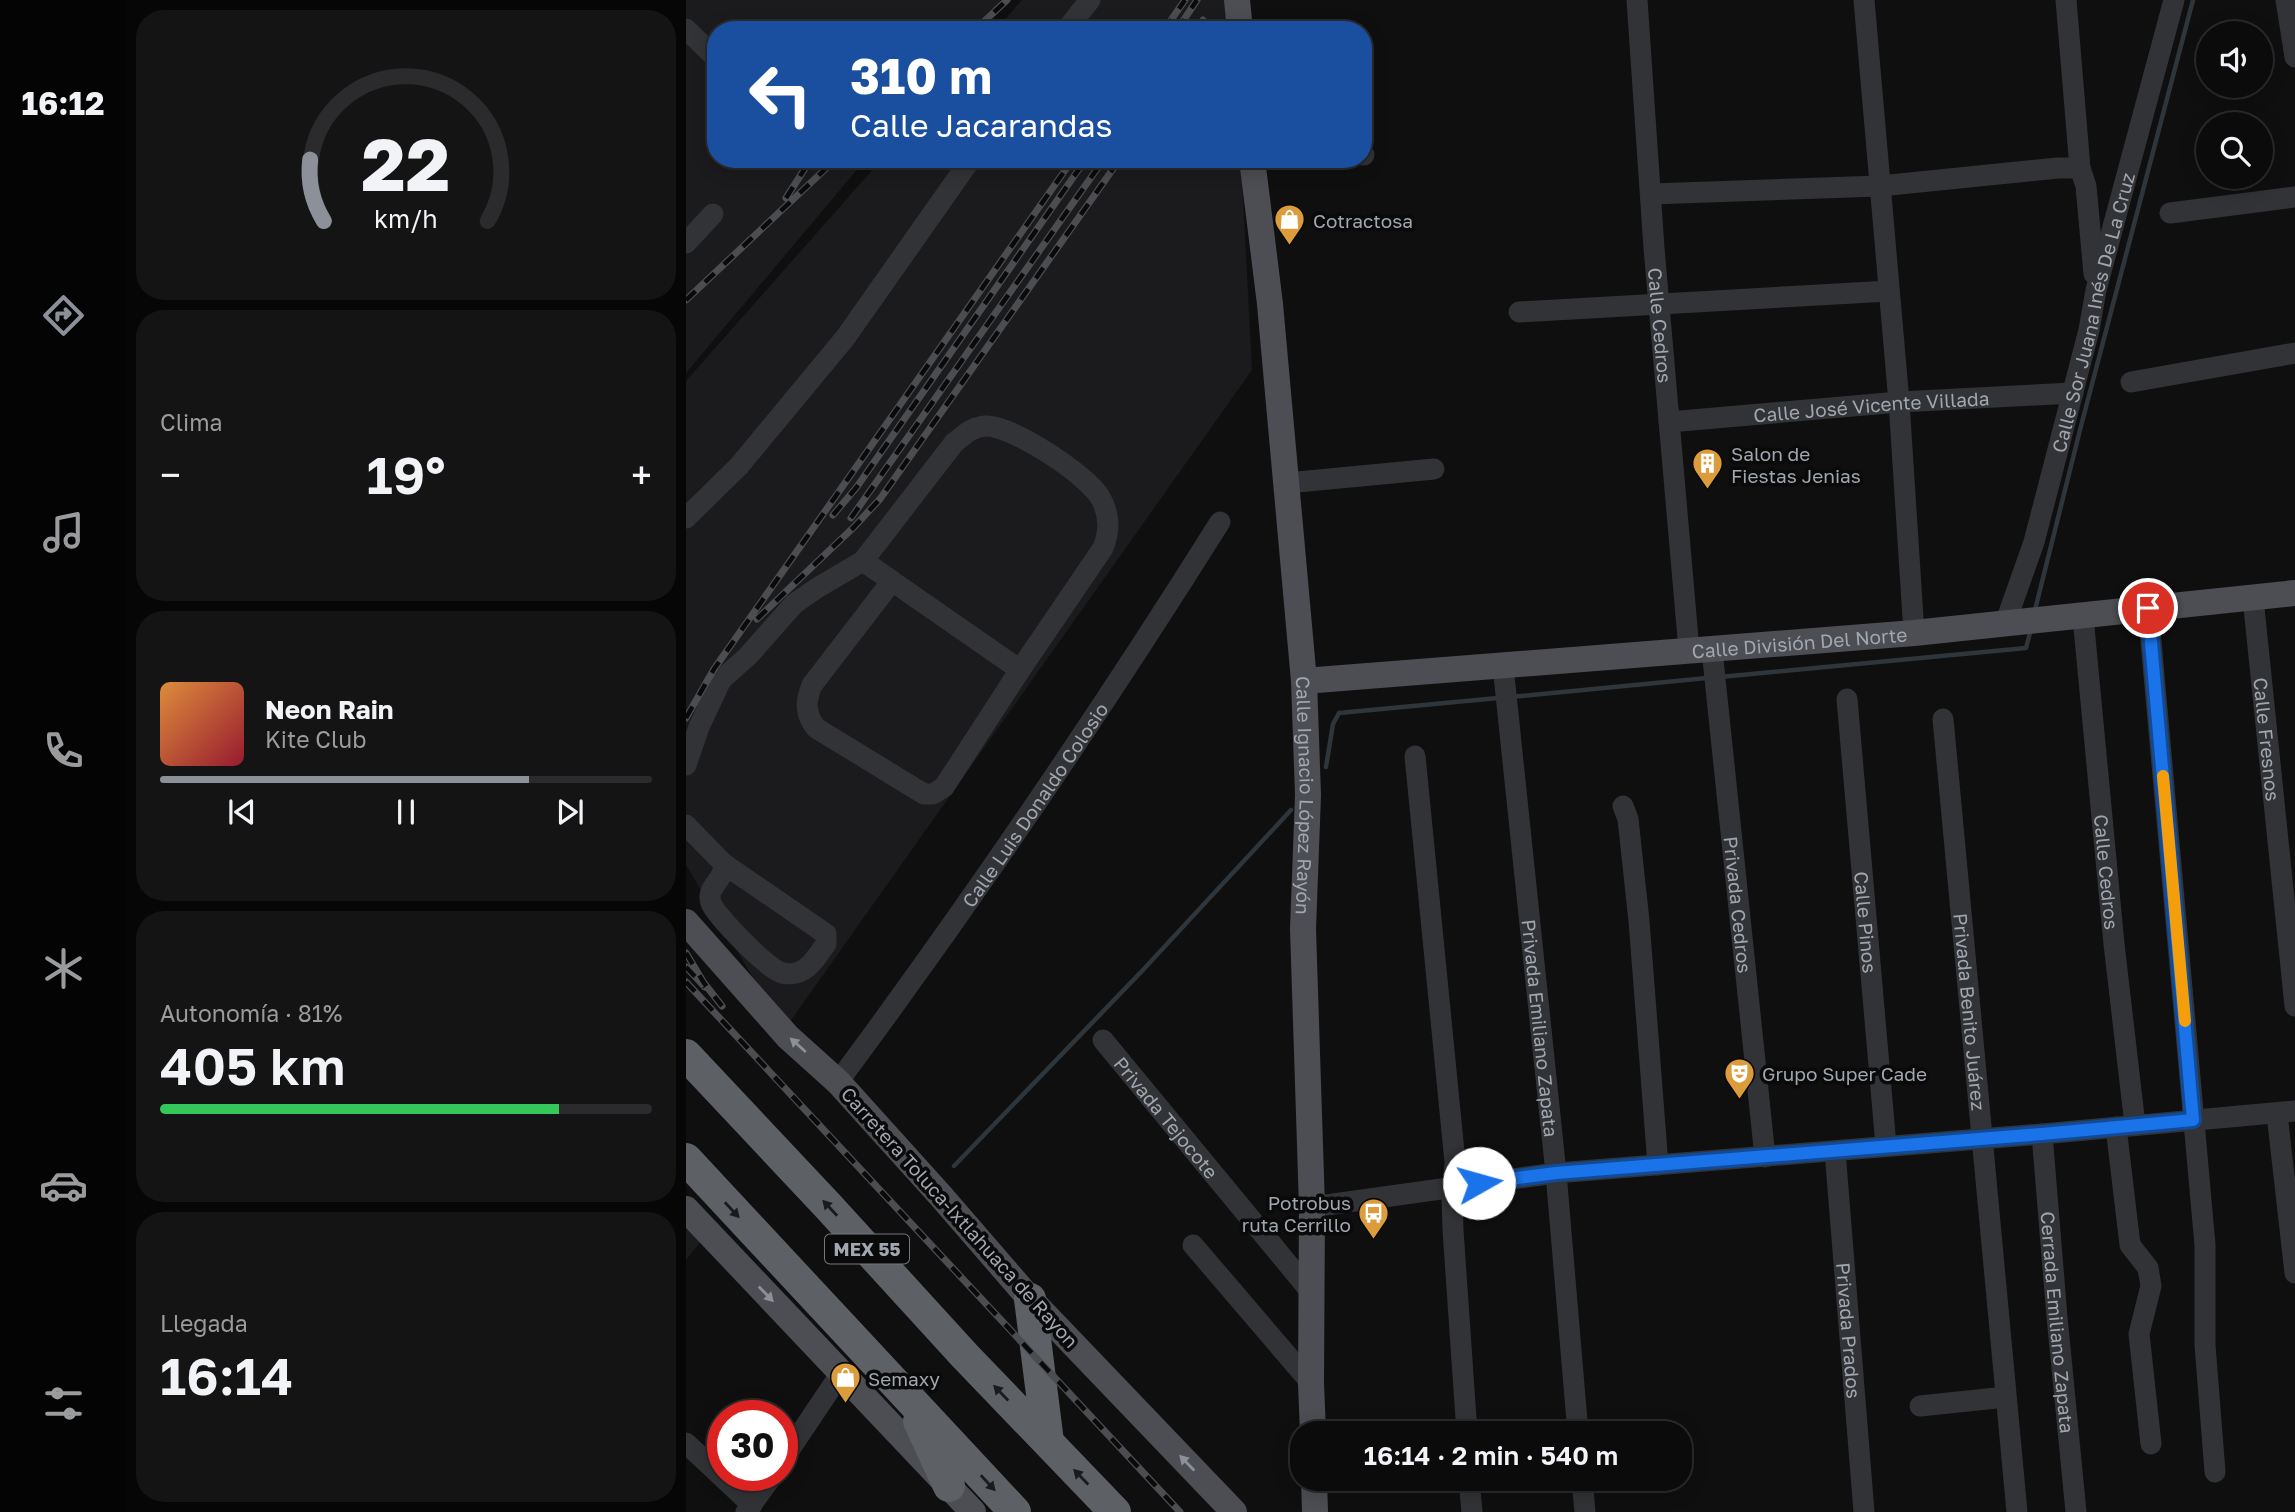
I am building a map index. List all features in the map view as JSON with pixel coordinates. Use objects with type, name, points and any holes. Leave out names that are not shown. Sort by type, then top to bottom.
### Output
[{"type":"highway","name":"MEX 55","points":[[686,1055],[965,1356],[1115,1512]]},
{"type":"highway","points":[[686,1159],[1015,1512]]},
{"type":"highway","points":[[1030,1299],[1048,1442]]},
{"type":"highway","points":[[907,1395],[949,1486]]},
{"type":"main road","points":[[1237,0],[1239,21]]},
{"type":"main road","name":"Calle Ignacio López Rayón","points":[[1255,168],[1304,681],[1308,794],[1303,929],[1312,1207],[1313,1421]]},
{"type":"main road","name":"Calle División Del Norte","points":[[1304,681],[1505,684],[1707,661],[1914,633],[2295,593]]},
{"type":"main road","name":"Carretera Toluca-Ixtlahuaca de Rayon","points":[[686,922],[788,1037],[838,1082],[956,1212],[1030,1299],[1234,1512]]},
{"type":"main road","points":[[686,1209],[973,1512]]},
{"type":"main road","points":[[1314,1491],[1315,1512]]},
{"type":"street","points":[[1073,21],[1090,0]]},
{"type":"street","name":"Calle Cedros","points":[[1637,0],[1669,422],[1707,661]]},
{"type":"street","points":[[1864,0],[1899,402],[1914,633]]},
{"type":"street","points":[[2066,0],[2080,168],[2086,186],[2096,290]]},
{"type":"street","name":"Calle Sor Juana Inés De La Cruz","points":[[2022,622],[2034,541],[2089,330],[2096,290],[2174,0]]},
{"type":"street","points":[[2286,0],[2295,57]]},
{"type":"street","points":[[686,29],[707,49]]},
{"type":"street","points":[[686,518],[763,439],[845,338],[965,168]]},
{"type":"street","points":[[1651,194],[1880,186],[2080,168]]},
{"type":"street","points":[[2170,213],[2295,197]]},
{"type":"street","points":[[686,243],[713,214]]},
{"type":"street","points":[[1519,312],[1889,291]]},
{"type":"street","points":[[2131,382],[2295,354]]},
{"type":"street","name":"Calle José Vicente Villada","points":[[1669,422],[1899,402],[2073,393]]},
{"type":"street","points":[[686,765],[699,727],[721,680],[748,656],[794,604],[863,561],[954,443],[973,428],[986,426],[1017,435],[1076,473],[1100,497],[1107,512],[1109,527],[1103,548],[944,787],[933,794],[924,794],[816,728],[807,713],[808,695],[812,685],[892,581]]},
{"type":"street","points":[[1287,483],[1434,469]]},
{"type":"street","name":"Calle Luis Donaldo Colosio","points":[[838,1082],[1013,836],[1106,699],[1220,522]]},
{"type":"street","points":[[863,561],[1020,670]]},
{"type":"street","name":"Calle Fresnos","points":[[2253,598],[2289,868],[2295,1006]]},
{"type":"street","points":[[2148,608],[2206,1263],[2205,1345],[2215,1472]]},
{"type":"street","name":"Calle Cedros","points":[[2083,617],[2114,944],[2130,1245],[2148,1268],[2151,1286],[2139,1334],[2151,1444]]},
{"type":"street","name":"Privada Cedros","points":[[1707,661],[1765,1157]]},
{"type":"street","name":"Privada Emiliano Zapata","points":[[1505,684],[1556,1173],[1577,1421]]},
{"type":"street","name":"Calle Pinos","points":[[1847,699],[1886,1146]]},
{"type":"street","name":"Privada Benito Juárez","points":[[1944,719],[2017,1512]]},
{"type":"street","points":[[1415,756],[1455,1162],[1453,1230],[1465,1421]]},
{"type":"street","points":[[1623,806],[1628,819],[1639,921],[1658,1165]]},
{"type":"street","points":[[686,825],[724,864],[826,934],[827,944],[806,968],[791,974],[778,972],[718,915],[711,903],[710,893],[724,872],[724,864]]},
{"type":"street","name":"Privada Tejocote","points":[[1102,1040],[1311,1292]]},
{"type":"street","points":[[1312,1207],[1556,1173],[2286,1112],[2295,1273]]},
{"type":"street","name":"Cerrada Emiliano Zapata","points":[[2042,1134],[2076,1512]]},
{"type":"street","name":"Privada Prados","points":[[1835,1151],[1864,1512]]},
{"type":"street","points":[[1193,1245],[1311,1383]]},
{"type":"street","points":[[798,1437],[841,1373]]},
{"type":"street","points":[[1920,1406],[2006,1397]]},
{"type":"street","points":[[686,1443],[758,1496]]},
{"type":"street","points":[[1470,1491],[1472,1512]]},
{"type":"street","points":[[1583,1491],[1585,1512]]},
{"type":"shaded area","points":[[686,0],[1001,0],[984,21],[707,21],[707,168],[858,168],[686,373]]},
{"type":"shaded area","points":[[1022,0],[1233,0],[1234,21],[1004,21]]},
{"type":"shaded area","points":[[874,168],[1241,168],[1252,370],[784,1030],[686,865],[686,381]]},
{"type":"shaded area","points":[[686,1221],[703,1239],[686,1260]]},
{"type":"waterway","points":[[2035,610],[2193,0]]},
{"type":"waterway","points":[[1720,677],[2026,648],[2031,629]]},
{"type":"waterway","points":[[1511,697],[1707,678]]},
{"type":"waterway","points":[[1326,767],[1333,724],[1339,713],[1498,698]]},
{"type":"waterway","points":[[954,1166],[1142,971],[1291,810]]},
{"type":"railway","points":[[985,21],[1007,0]]},
{"type":"railway","points":[[1170,21],[1185,0]]},
{"type":"railway","points":[[1183,21],[1197,0]]},
{"type":"railway","points":[[786,198],[805,168]]},
{"type":"railway","points":[[686,300],[826,168]]},
{"type":"railway","points":[[686,718],[714,669],[1067,168]]},
{"type":"railway","points":[[833,515],[856,488],[1080,168]]},
{"type":"railway","points":[[851,518],[1098,168]]},
{"type":"railway","points":[[757,619],[880,499],[1114,168]]},
{"type":"railway","points":[[686,953],[722,1006]]},
{"type":"railway","points":[[686,967],[705,987]]},
{"type":"railway","points":[[686,982],[1180,1512]]},
{"type":"slow traffic","points":[[2163,776],[2185,1021]]},
{"type":"place","name":"Cotractosa","points":[[1290,247]]},
{"type":"place","name":"Salon de Fiestas Jenias","points":[[1708,491]]},
{"type":"place","name":"Grupo Super Cade","points":[[1739,1100]]},
{"type":"place","name":"Potrobus ruta Cerrillo","points":[[1374,1240]]},
{"type":"place","name":"Semaxy","points":[[845,1405]]},
{"type":"route","points":[[1479,1183],[1556,1173],[2193,1120],[2148,608]]}]
